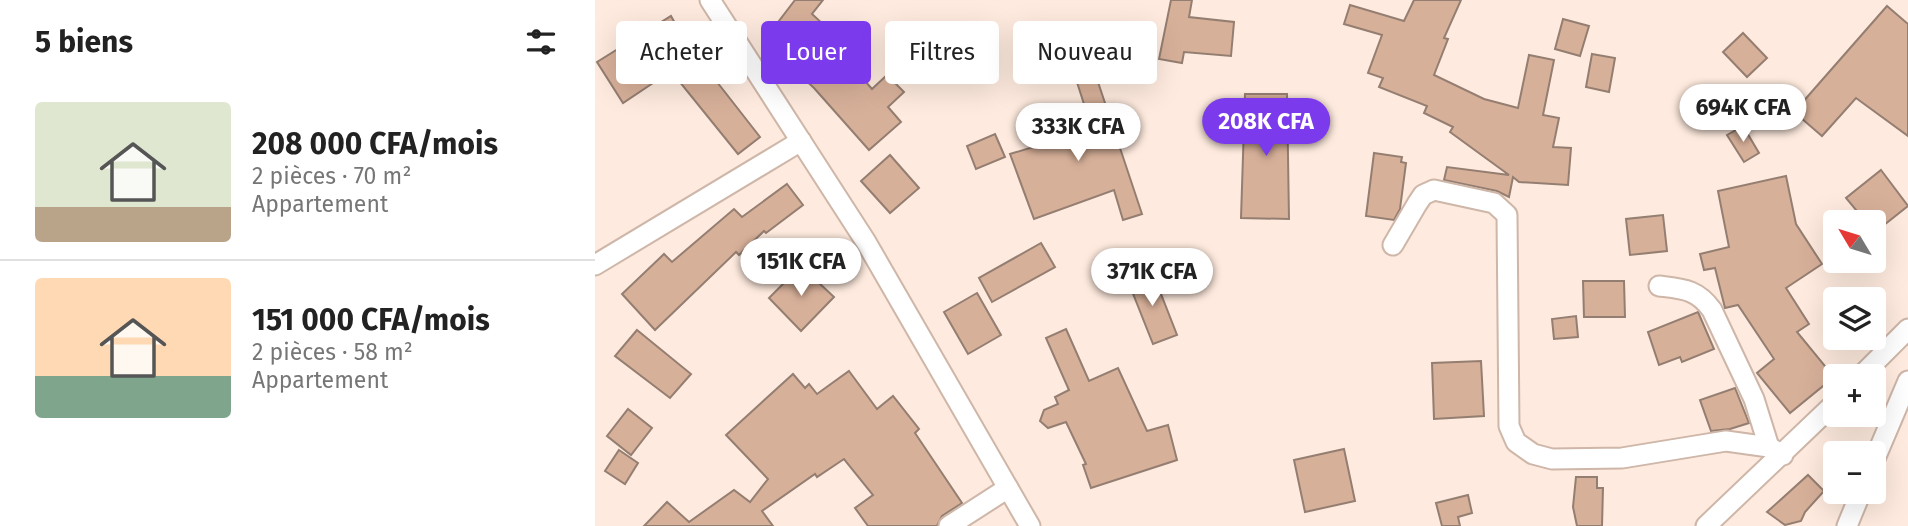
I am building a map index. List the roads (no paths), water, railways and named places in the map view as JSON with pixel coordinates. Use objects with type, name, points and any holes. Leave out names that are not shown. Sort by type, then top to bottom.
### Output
[{"type":"street","points":[[710,0],[866,242],[1030,526]]},
{"type":"street","points":[[595,265],[801,141]]},
{"type":"street","points":[[1393,245],[1423,195],[1434,190],[1494,204],[1507,215],[1509,426],[1516,442],[1533,454],[1552,459],[1622,458],[1726,441],[1776,451]]},
{"type":"street","points":[[1659,286],[1691,289],[1703,298],[1712,310],[1776,451]]},
{"type":"street","points":[[1873,364],[1908,329]]},
{"type":"street","points":[[1882,441],[1908,381]]},
{"type":"street","points":[[1706,526],[1776,451],[1823,413]]},
{"type":"street","points":[[949,526],[1008,488]]},
{"type":"street","points":[[1847,526],[1856,504]]}]
